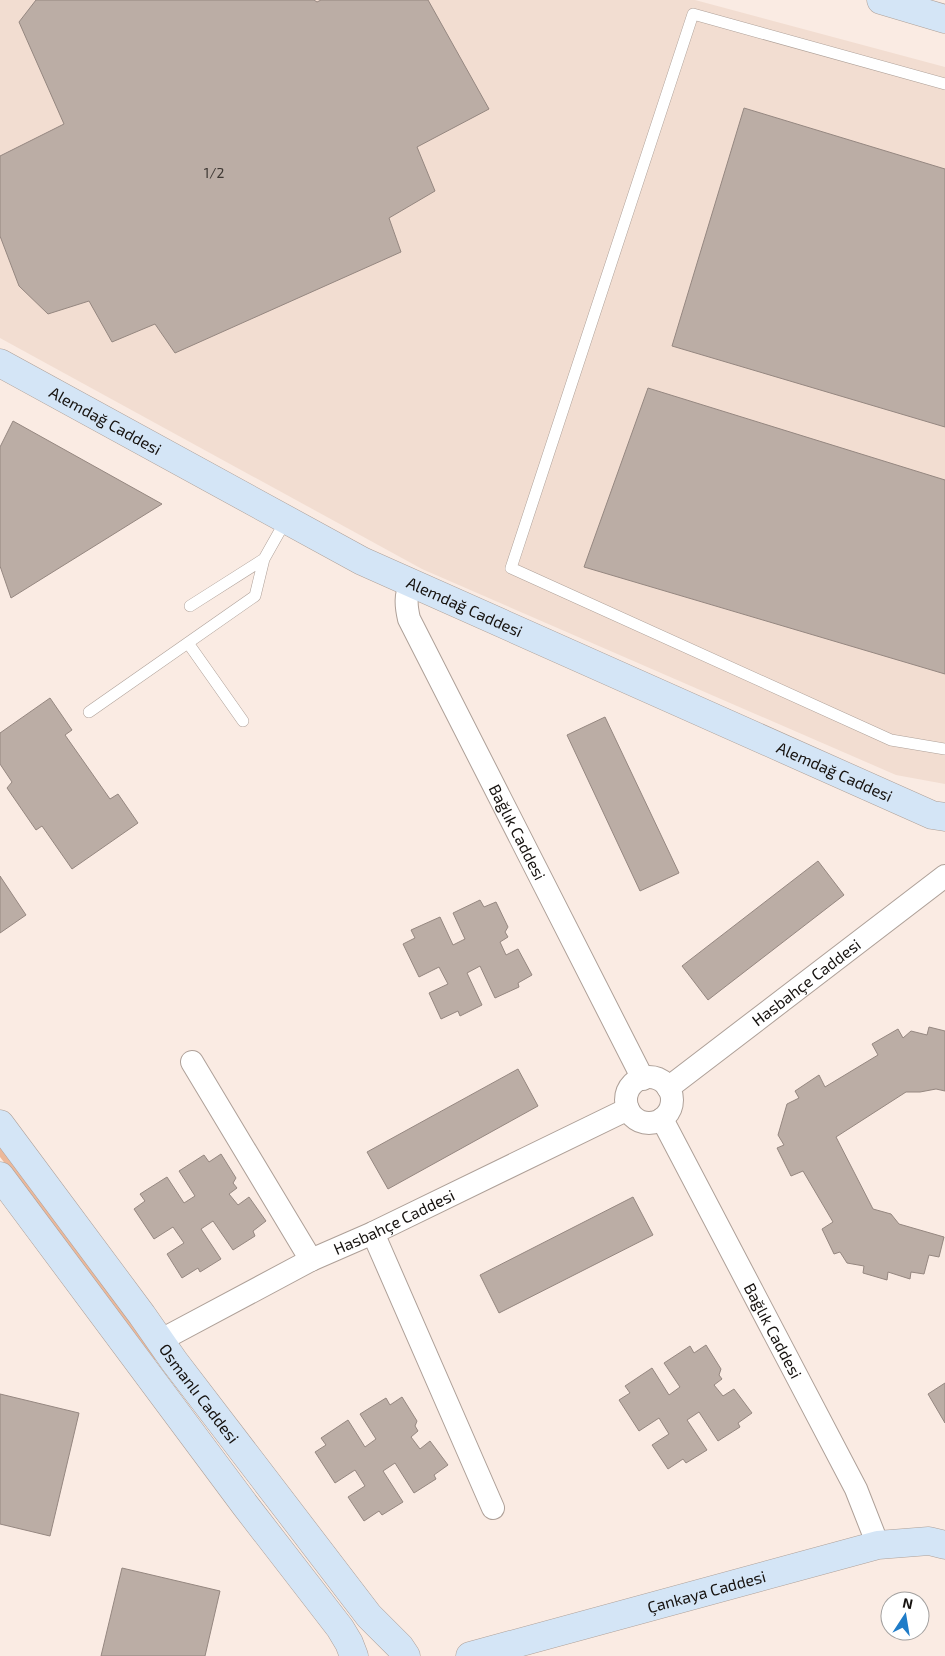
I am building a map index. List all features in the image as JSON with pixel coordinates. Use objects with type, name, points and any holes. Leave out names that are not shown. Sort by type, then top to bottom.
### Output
[{"type":"main road","points":[[881,0],[945,19]]},
{"type":"main road","name":"Alemdağ Caddesi","points":[[0,364],[362,561],[932,815],[945,817]]},
{"type":"main road","name":"Osmanlı Caddesi","points":[[0,1124],[174,1361],[369,1616],[400,1648]]},
{"type":"main road","name":"Osmanlı Caddesi","points":[[0,1176],[245,1505],[340,1628],[349,1642],[354,1656]]},
{"type":"main road","name":"Çankaya Caddesi","points":[[470,1656],[878,1545],[929,1541],[945,1545]]},
{"type":"main road","points":[[359,1656],[373,1642],[385,1639],[400,1648]]},
{"type":"street","name":"Bağlık Caddesi","points":[[411,583],[408,589],[406,604],[409,619],[643,1078]]},
{"type":"street","name":"Hasbahçe Caddesi","points":[[668,1088],[945,876]]},
{"type":"street","points":[[192,1062],[311,1260]]},
{"type":"street","points":[[643,1078],[657,1079],[668,1088],[671,1102],[667,1114],[662,1119],[656,1122],[643,1122],[631,1115],[626,1102],[627,1094],[630,1087],[636,1081],[643,1078]]},
{"type":"street","name":"Hasbahçe Caddesi","points":[[163,1339],[311,1260],[373,1233],[628,1109]]},
{"type":"street","name":"Bağlık Caddesi","points":[[662,1119],[856,1489],[878,1545]]},
{"type":"street","points":[[373,1233],[492,1508]]},
{"type":"lane","points":[[945,84],[693,14],[511,568],[891,740],[945,749]]},
{"type":"lane","points":[[89,712],[254,596],[264,558],[286,520]]},
{"type":"lane","points":[[190,606],[264,558]]},
{"type":"lane","points":[[188,643],[243,721]]},
{"type":"shaded area","points":[[0,0],[695,0],[945,67],[945,784],[896,775],[422,569],[0,338]]},
{"type":"shaded area","points":[[0,1142],[160,1356],[155,1360],[0,1157]]},
{"type":"building","points":[[36,0],[314,0],[317,2],[321,0],[428,0],[489,109],[417,147],[435,191],[389,218],[401,252],[175,353],[155,324],[112,342],[89,301],[48,314],[19,286],[0,236],[0,156],[64,124],[19,22]]},
{"type":"building","points":[[744,108],[945,169],[945,427],[672,346]]},
{"type":"building","points":[[648,388],[945,480],[945,674],[584,567]]},
{"type":"building","points":[[13,421],[162,504],[11,598],[0,566],[0,447]]},
{"type":"building","points":[[50,698],[72,730],[65,735],[110,799],[118,794],[138,823],[72,869],[42,826],[36,830],[7,788],[12,782],[0,764],[0,733]]},
{"type":"building","points":[[605,717],[679,873],[640,891],[567,735]]},
{"type":"building","points":[[818,861],[844,895],[708,1000],[682,966]]},
{"type":"building","points":[[0,876],[26,915],[0,933]]},
{"type":"building","points":[[480,900],[484,907],[496,902],[508,927],[505,932],[508,937],[500,942],[506,955],[518,949],[532,975],[518,983],[519,987],[495,998],[480,966],[467,973],[482,1005],[460,1016],[458,1011],[441,1019],[429,993],[448,984],[439,967],[419,977],[403,944],[415,938],[411,930],[440,917],[453,945],[465,939],[453,913]]},
{"type":"building","points":[[929,1027],[945,1031],[945,1091],[936,1089],[906,1092],[836,1137],[873,1209],[891,1214],[899,1224],[944,1237],[939,1257],[929,1255],[924,1274],[911,1272],[910,1279],[888,1272],[887,1280],[863,1273],[864,1266],[847,1263],[840,1252],[834,1254],[822,1229],[833,1222],[803,1171],[791,1176],[777,1148],[784,1145],[778,1135],[787,1104],[799,1098],[795,1091],[819,1075],[825,1087],[878,1055],[872,1044],[898,1029],[903,1038],[911,1031],[927,1035]]},
{"type":"building","points":[[518,1069],[538,1106],[388,1189],[367,1152]]},
{"type":"building","points":[[221,1154],[236,1178],[233,1183],[237,1188],[229,1194],[238,1205],[249,1197],[266,1221],[253,1231],[255,1236],[233,1250],[213,1221],[201,1229],[221,1259],[200,1272],[198,1268],[182,1278],[167,1254],[184,1243],[173,1227],[154,1239],[134,1209],[145,1201],[140,1194],[167,1177],[184,1203],[195,1196],[179,1171],[204,1155],[209,1162]]},
{"type":"building","points":[[633,1197],[653,1235],[499,1313],[480,1275]]},
{"type":"building","points":[[706,1345],[721,1369],[719,1375],[722,1379],[714,1385],[723,1396],[734,1389],[752,1413],[738,1423],[740,1427],[718,1441],[699,1412],[687,1420],[707,1450],[686,1463],[683,1459],[668,1469],[652,1445],[669,1434],[659,1418],[639,1431],[619,1400],[630,1393],[625,1386],[652,1368],[669,1395],[680,1387],[664,1363],[690,1346],[694,1353]]},
{"type":"building","points":[[945,1383],[945,1423],[928,1394]]},
{"type":"building","points":[[0,1394],[79,1413],[50,1536],[0,1524]]},
{"type":"building","points":[[402,1397],[417,1421],[415,1426],[418,1431],[411,1437],[420,1449],[430,1441],[448,1465],[434,1475],[436,1479],[414,1493],[395,1463],[383,1471],[403,1502],[382,1515],[379,1511],[364,1521],[348,1497],[365,1486],[355,1470],[335,1483],[315,1452],[326,1445],[321,1438],[348,1420],[365,1447],[376,1439],[360,1414],[386,1398],[390,1405]]},
{"type":"building","points":[[122,1568],[220,1591],[205,1656],[101,1656]]}]
